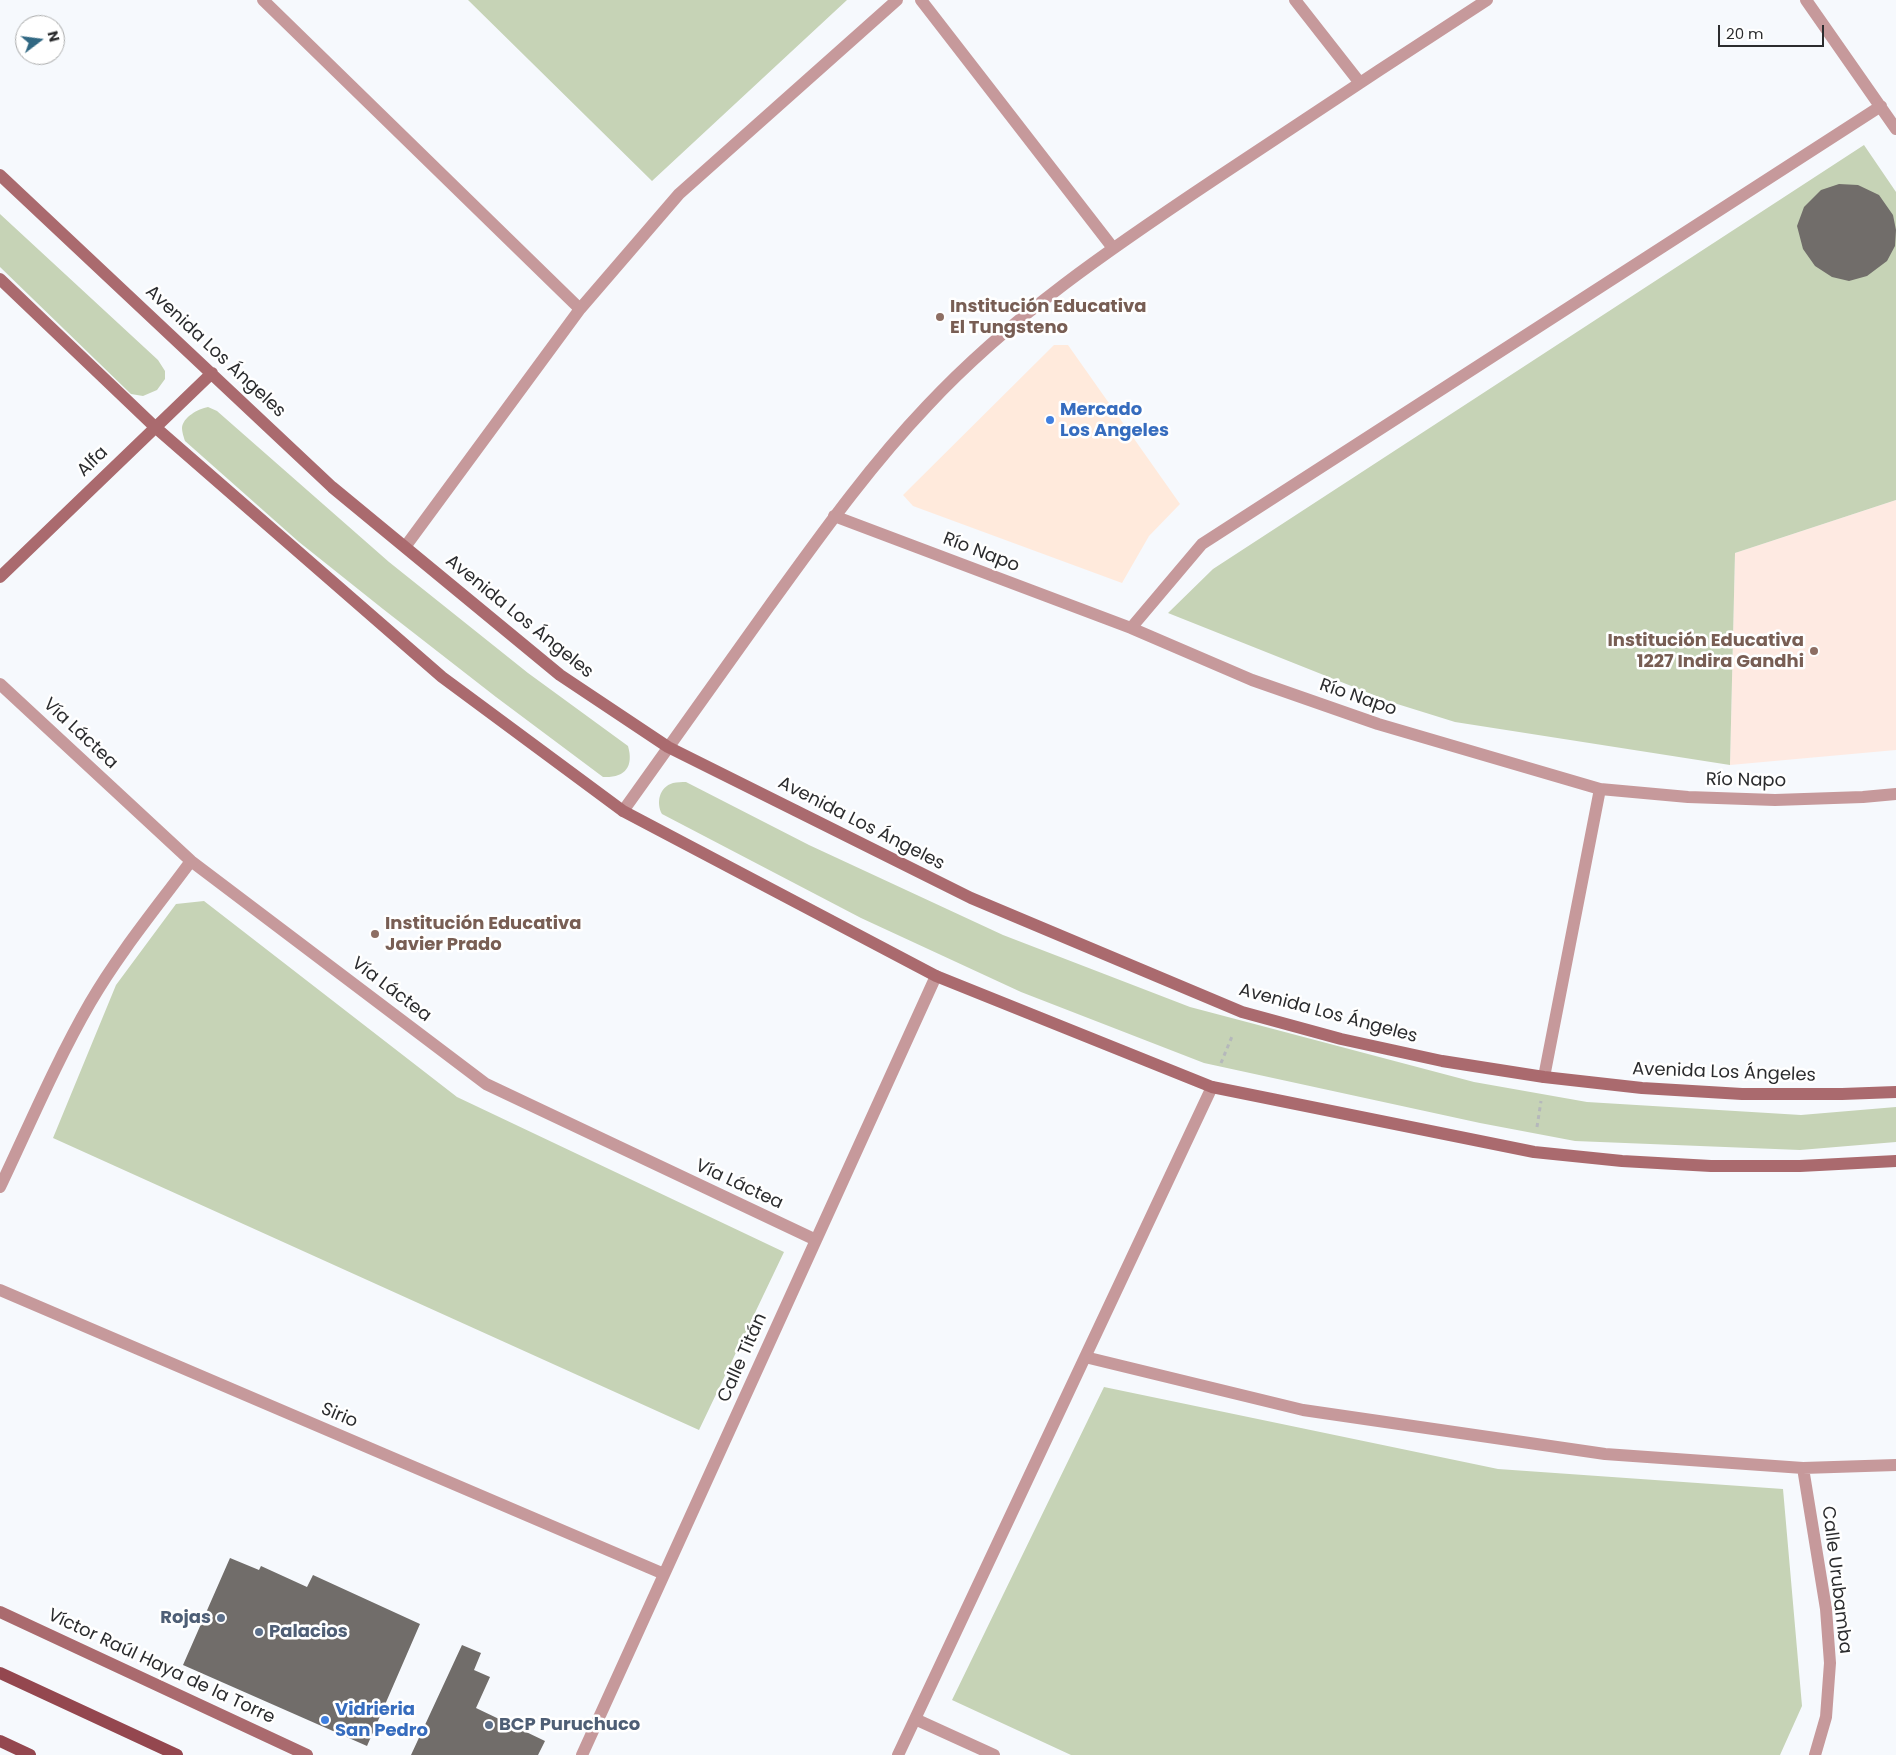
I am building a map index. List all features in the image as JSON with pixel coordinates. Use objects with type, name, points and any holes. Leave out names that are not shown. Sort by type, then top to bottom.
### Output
[{"type":"main road","points":[[0,1672],[177,1755]]},
{"type":"main road","points":[[0,1741],[30,1755]]},
{"type":"street","points":[[263,0],[580,309]]},
{"type":"street","points":[[405,547],[580,309],[678,194],[897,0]]},
{"type":"street","points":[[921,0],[1113,248]]},
{"type":"street","points":[[1296,0],[1360,83]]},
{"type":"street","points":[[623,810],[834,516],[879,459],[916,418],[976,358],[1026,315],[1113,248],[1487,0]]},
{"type":"street","points":[[1806,0],[1896,129]]},
{"type":"street","points":[[1131,628],[1202,544],[1881,106]]},
{"type":"street","name":"Avenida Los Ángeles","points":[[0,175],[332,487],[560,676],[668,747],[971,898],[1242,1012],[1359,1043],[1442,1061],[1544,1077],[1642,1088],[1742,1094],[1896,1092]]},
{"type":"street","points":[[0,279],[155,428],[442,677],[623,810],[936,976],[1212,1087],[1534,1152],[1622,1161],[1711,1166],[1800,1166],[1896,1161]]},
{"type":"street","name":"Alfa","points":[[0,577],[212,373]]},
{"type":"street","name":"Río Napo","points":[[834,516],[1131,628],[1252,680],[1378,724],[1600,789],[1688,797],[1776,800],[1896,794]]},
{"type":"street","name":"Vía Láctea","points":[[0,684],[191,861],[486,1084],[816,1240]]},
{"type":"street","points":[[1544,1077],[1600,789]]},
{"type":"street","points":[[0,1187],[74,1031],[109,973],[191,861]]},
{"type":"street","name":"Calle Titán","points":[[582,1755],[936,976]]},
{"type":"street","points":[[898,1755],[1212,1087]]},
{"type":"street","name":"Sirio","points":[[0,1290],[664,1574]]},
{"type":"street","points":[[1085,1357],[1303,1410],[1605,1454],[1803,1468],[1896,1465]]},
{"type":"street","name":"Calle Urubamba","points":[[1803,1468],[1826,1609],[1830,1663],[1826,1717],[1815,1755]]},
{"type":"street","name":"Víctor Raúl Haya de la Torre","points":[[0,1612],[307,1755]]},
{"type":"street","points":[[915,1719],[994,1755]]},
{"type":"path","points":[[1212,1087],[1242,1012]]},
{"type":"path","points":[[1534,1152],[1544,1077]]},
{"type":"shaded area","name":"Mercado Los Angeles","points":[[1054,345],[1068,345],[1180,504],[1149,536],[1122,583],[913,506],[903,495]]},
{"type":"shaded area","name":"Institución Educativa 1227 Indira Gandhi","points":[[1896,500],[1896,750],[1730,765],[1735,553]]},
{"type":"green space","points":[[468,0],[847,0],[652,181]]},
{"type":"green space","points":[[1864,145],[1896,192],[1896,500],[1735,553],[1730,765],[1455,722],[1394,703],[1168,613],[1213,569]]},
{"type":"green space","points":[[0,214],[158,360],[165,371],[165,379],[157,390],[143,396],[131,394],[0,267]]},
{"type":"green space","points":[[208,407],[217,411],[389,562],[528,673],[628,746],[630,760],[626,770],[617,776],[603,777],[496,697],[299,542],[185,441],[182,428],[185,420],[196,412]]},
{"type":"green space","points":[[686,782],[809,845],[1003,935],[1190,1007],[1474,1082],[1587,1102],[1801,1115],[1896,1107],[1896,1142],[1800,1150],[1575,1141],[1480,1123],[1204,1063],[1021,992],[861,918],[662,814],[659,800],[665,788],[673,783]]},
{"type":"green space","points":[[204,901],[457,1097],[784,1252],[699,1430],[53,1138],[116,985],[176,904]]},
{"type":"green space","points":[[1104,1387],[1498,1469],[1783,1489],[1802,1706],[1780,1755],[1071,1755],[952,1700]]},
{"type":"building","points":[[1839,184],[1858,185],[1879,195],[1893,215],[1896,230],[1895,246],[1887,261],[1867,276],[1849,281],[1832,277],[1815,266],[1803,249],[1797,226],[1804,207],[1821,190]]},
{"type":"building","points":[[230,1558],[259,1570],[261,1566],[307,1587],[313,1575],[420,1624],[367,1746],[183,1665]]},
{"type":"building","points":[[462,1645],[481,1653],[474,1670],[490,1677],[476,1708],[545,1741],[538,1755],[411,1755]]},
{"type":"place","name":"Institución Educativa El Tungsteno","points":[[940,317]]},
{"type":"place","name":"Mercado Los Angeles","points":[[1050,420]]},
{"type":"place","name":"Institución Educativa 1227 Indira Gandhi","points":[[1814,651]]},
{"type":"place","name":"Institución Educativa Javier Prado","points":[[375,934]]},
{"type":"place","name":"Rojas","points":[[221,1618]]},
{"type":"place","name":"Palacios","points":[[259,1632]]},
{"type":"place","name":"Vidrieria San Pedro","points":[[325,1720]]},
{"type":"place","name":"BCP Puruchuco","points":[[489,1725]]}]
